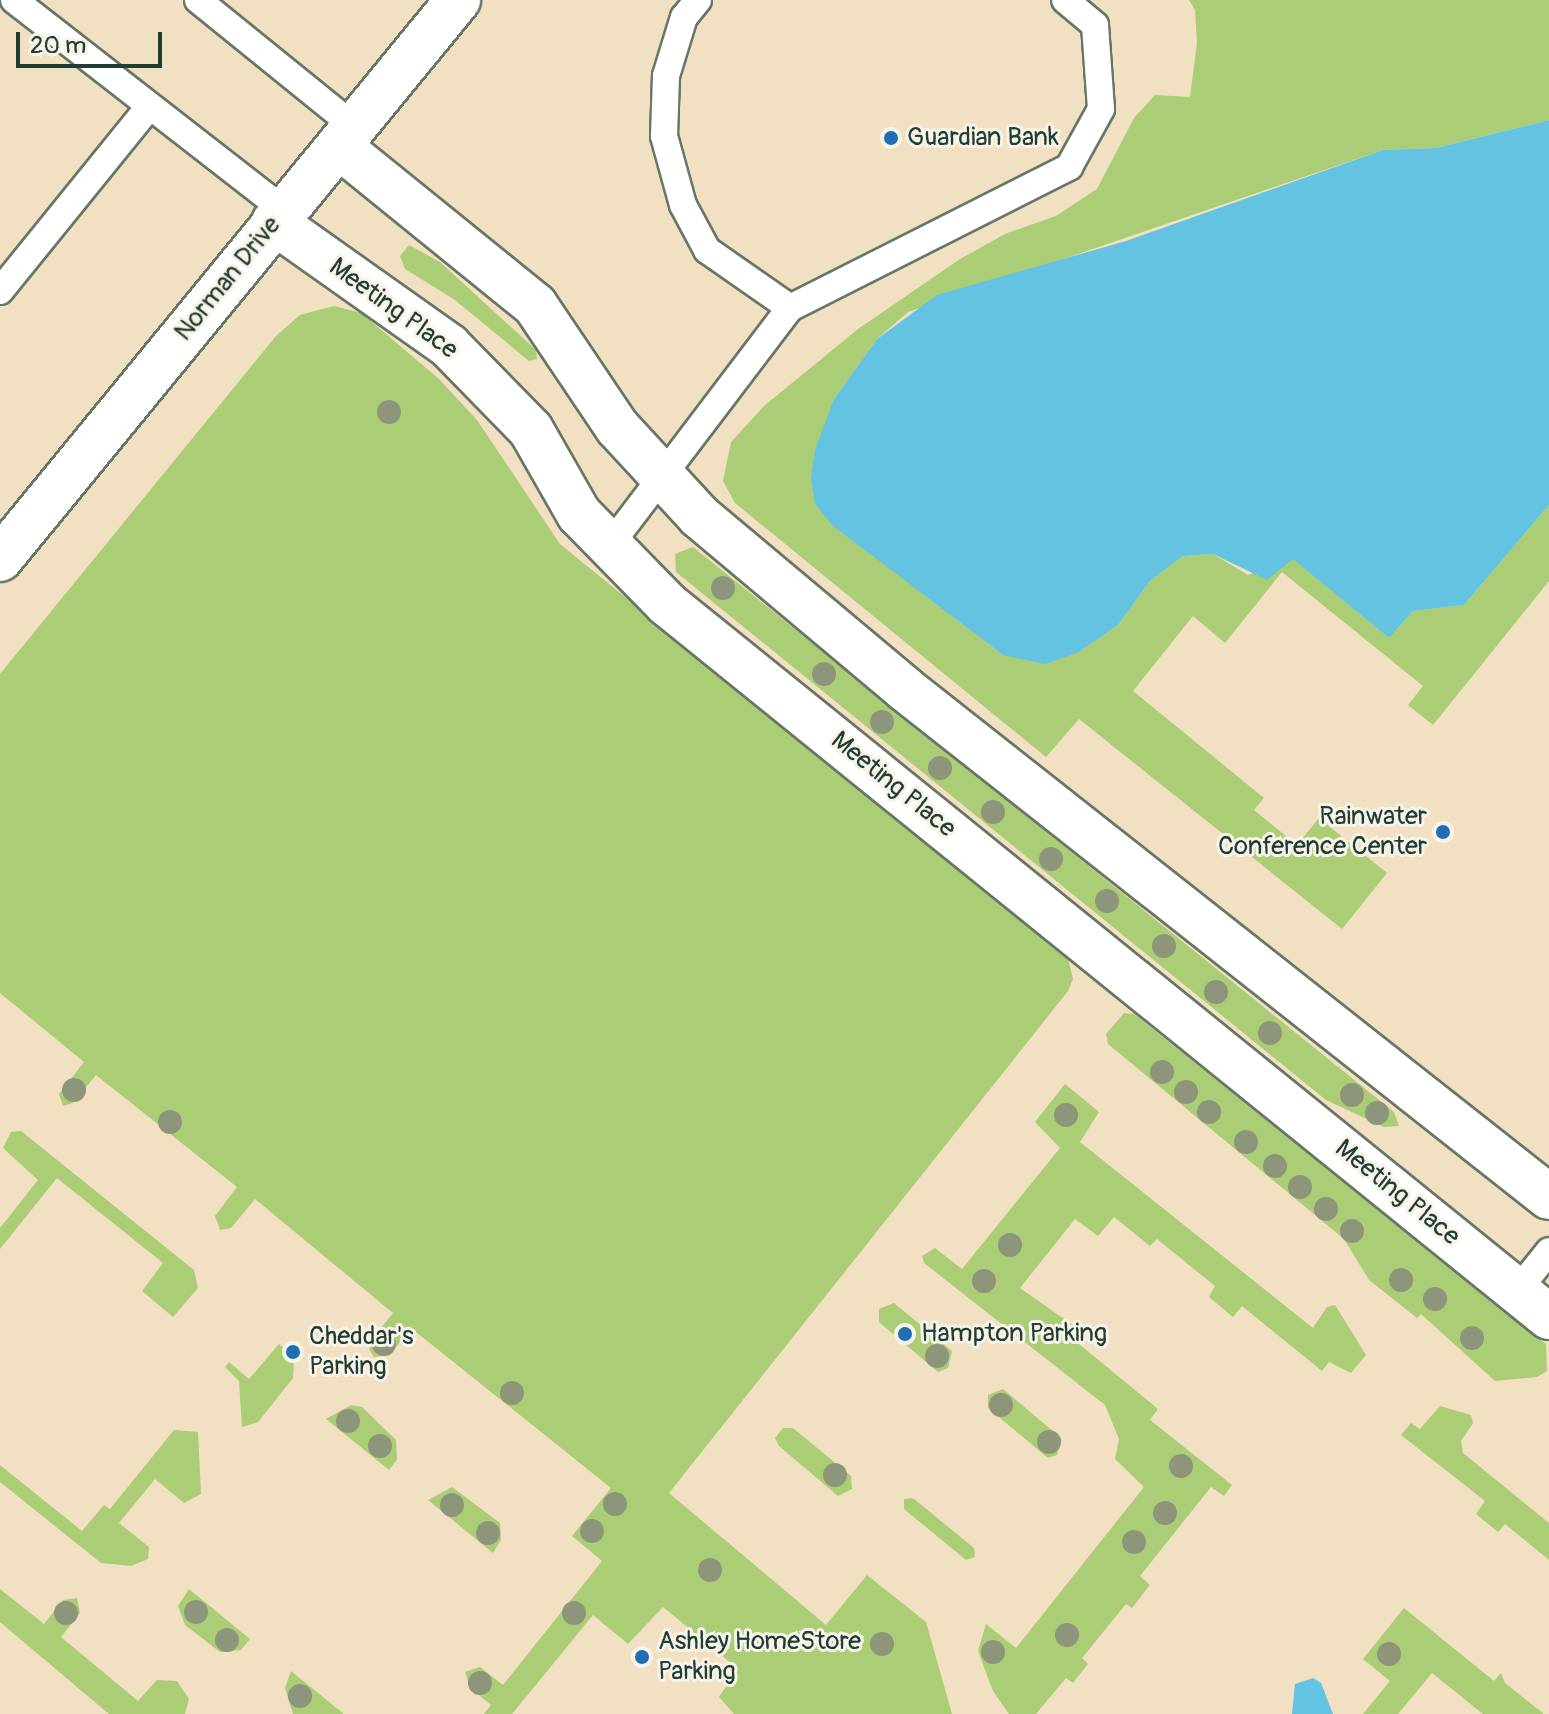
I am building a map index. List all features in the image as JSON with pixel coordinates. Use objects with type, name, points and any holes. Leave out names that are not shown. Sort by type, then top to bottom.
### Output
[{"type":"street","name":"Norman Drive","points":[[0,559],[458,0]]},
{"type":"street","points":[[348,138],[535,305],[617,427],[699,516],[905,689],[1549,1197]]},
{"type":"street","name":"Meeting Place","points":[[279,216],[449,346],[531,430],[579,514],[667,604],[1533,1304]]},
{"type":"lane","points":[[14,0],[150,106],[279,216]]},
{"type":"lane","points":[[198,0],[348,138]]},
{"type":"lane","points":[[698,0],[684,17],[666,76],[664,136],[683,205],[707,250],[790,308]]},
{"type":"lane","points":[[610,545],[790,308],[1069,167],[1101,109],[1095,25],[1065,0]]},
{"type":"lane","points":[[0,291],[150,106]]},
{"type":"lane","points":[[1533,1304],[1549,1251]]},
{"type":"green space","points":[[1189,0],[1549,0],[1549,120],[1436,148],[1383,150],[908,312],[877,339],[834,399],[832,524],[1003,655],[1079,652],[1118,625],[1150,581],[1183,556],[1213,554],[1248,575],[1293,558],[1389,638],[1413,611],[1464,605],[1549,505],[1549,581],[1433,725],[1408,705],[1423,686],[1282,572],[1225,643],[1193,616],[1133,691],[1264,798],[1254,810],[1297,845],[1319,818],[1387,873],[1342,929],[1079,719],[1046,757],[735,503],[723,481],[731,442],[764,406],[858,329],[960,259],[1007,233],[1056,216],[1097,189],[1134,118],[1155,95],[1190,97],[1197,43],[1195,10]]},
{"type":"green space","points":[[409,245],[440,262],[536,350],[537,359],[529,361],[455,300],[405,269],[400,256]]},
{"type":"green space","points":[[334,306],[361,313],[438,378],[477,420],[560,544],[1068,958],[1073,979],[1068,991],[669,1493],[826,1625],[867,1575],[926,1622],[952,1714],[734,1714],[719,1697],[738,1669],[663,1607],[628,1644],[593,1615],[512,1714],[484,1714],[491,1705],[470,1688],[465,1672],[480,1667],[503,1685],[602,1561],[572,1536],[611,1488],[411,1328],[390,1355],[374,1357],[369,1349],[372,1339],[393,1313],[255,1199],[231,1228],[220,1230],[215,1216],[237,1187],[96,1075],[73,1103],[63,1106],[59,1094],[84,1062],[0,993],[0,674],[276,336],[300,315]]},
{"type":"green space","points":[[693,547],[1394,1112],[1399,1126],[1384,1127],[1326,1100],[676,572],[675,554]]},
{"type":"green space","points":[[1124,1013],[1134,1014],[1546,1344],[1547,1371],[1537,1377],[1495,1381],[1421,1314],[1417,1318],[1369,1280],[1344,1239],[1108,1044],[1106,1034]]},
{"type":"green space","points":[[1065,1084],[1099,1112],[1080,1142],[1313,1328],[1327,1307],[1335,1305],[1366,1355],[1351,1373],[1329,1362],[1322,1371],[1242,1306],[1233,1317],[1209,1297],[1215,1286],[1157,1239],[1150,1246],[1114,1217],[1098,1236],[1075,1219],[1020,1288],[1074,1326],[1068,1335],[1158,1409],[1150,1420],[1232,1485],[1224,1496],[1211,1487],[1140,1576],[1150,1585],[1132,1608],[1126,1604],[1082,1658],[1088,1664],[1073,1683],[1066,1678],[1036,1714],[1009,1714],[993,1691],[978,1651],[986,1624],[1016,1648],[1144,1487],[1115,1459],[1119,1439],[1105,1405],[924,1263],[922,1256],[935,1248],[962,1269],[1060,1148],[1035,1122]]},
{"type":"green space","points":[[21,1131],[194,1270],[198,1288],[173,1317],[142,1291],[163,1263],[57,1178],[0,1249],[0,1228],[38,1180],[3,1148],[11,1132]]},
{"type":"green space","points":[[894,1303],[952,1351],[948,1368],[938,1372],[879,1322],[879,1309]]},
{"type":"green space","points":[[279,1344],[294,1358],[293,1378],[258,1422],[242,1427],[239,1381],[225,1367],[229,1362],[249,1379]]},
{"type":"green space","points":[[1003,1389],[1061,1438],[1057,1455],[1048,1458],[988,1408],[988,1395]]},
{"type":"green space","points":[[351,1405],[362,1407],[396,1440],[397,1460],[389,1470],[326,1419]]},
{"type":"green space","points":[[1440,1406],[1471,1415],[1473,1423],[1461,1441],[1463,1453],[1549,1523],[1549,1560],[1505,1524],[1498,1532],[1476,1514],[1485,1501],[1401,1435],[1411,1423],[1420,1429]]},
{"type":"green space","points":[[783,1428],[793,1428],[851,1476],[852,1489],[838,1496],[779,1446],[775,1438]]},
{"type":"green space","points":[[174,1430],[198,1432],[201,1494],[184,1503],[155,1479],[119,1523],[149,1547],[148,1559],[131,1566],[101,1563],[0,1482],[0,1465],[82,1531],[104,1505],[110,1509]]},
{"type":"green space","points":[[452,1487],[500,1523],[501,1540],[493,1553],[428,1500]]},
{"type":"green space","points":[[913,1498],[974,1548],[975,1557],[966,1560],[904,1509],[904,1499]]},
{"type":"green space","points":[[0,1589],[44,1624],[63,1600],[77,1598],[80,1613],[61,1637],[138,1701],[157,1680],[177,1681],[189,1699],[185,1714],[109,1714],[0,1622]]},
{"type":"green space","points":[[189,1589],[250,1639],[241,1650],[220,1652],[185,1625],[178,1606]]},
{"type":"green space","points":[[1404,1608],[1494,1681],[1501,1673],[1505,1683],[1544,1714],[1483,1714],[1432,1673],[1398,1714],[1363,1714],[1390,1681],[1363,1659]]},
{"type":"green space","points":[[291,1671],[344,1714],[293,1714],[285,1688]]},
{"type":"water","points":[[1549,120],[1549,505],[1464,605],[1413,611],[1389,638],[1293,559],[1267,580],[1213,554],[1183,556],[1150,581],[1118,625],[1079,652],[1045,664],[1003,655],[832,525],[815,504],[811,478],[815,450],[834,399],[877,339],[937,295],[1126,241],[1383,150],[1436,148]]},
{"type":"water","points":[[1313,1678],[1321,1683],[1333,1714],[1292,1714],[1295,1684]]},
{"type":"place","name":"Guardian Bank","points":[[891,138]]},
{"type":"place","name":"Rainwater Conference Center","points":[[1443,832]]},
{"type":"place","name":"Hampton Parking","points":[[905,1334]]},
{"type":"place","name":"Cheddar's Parking","points":[[293,1352]]},
{"type":"place","name":"Ashley HomeStore Parking","points":[[642,1657]]}]
